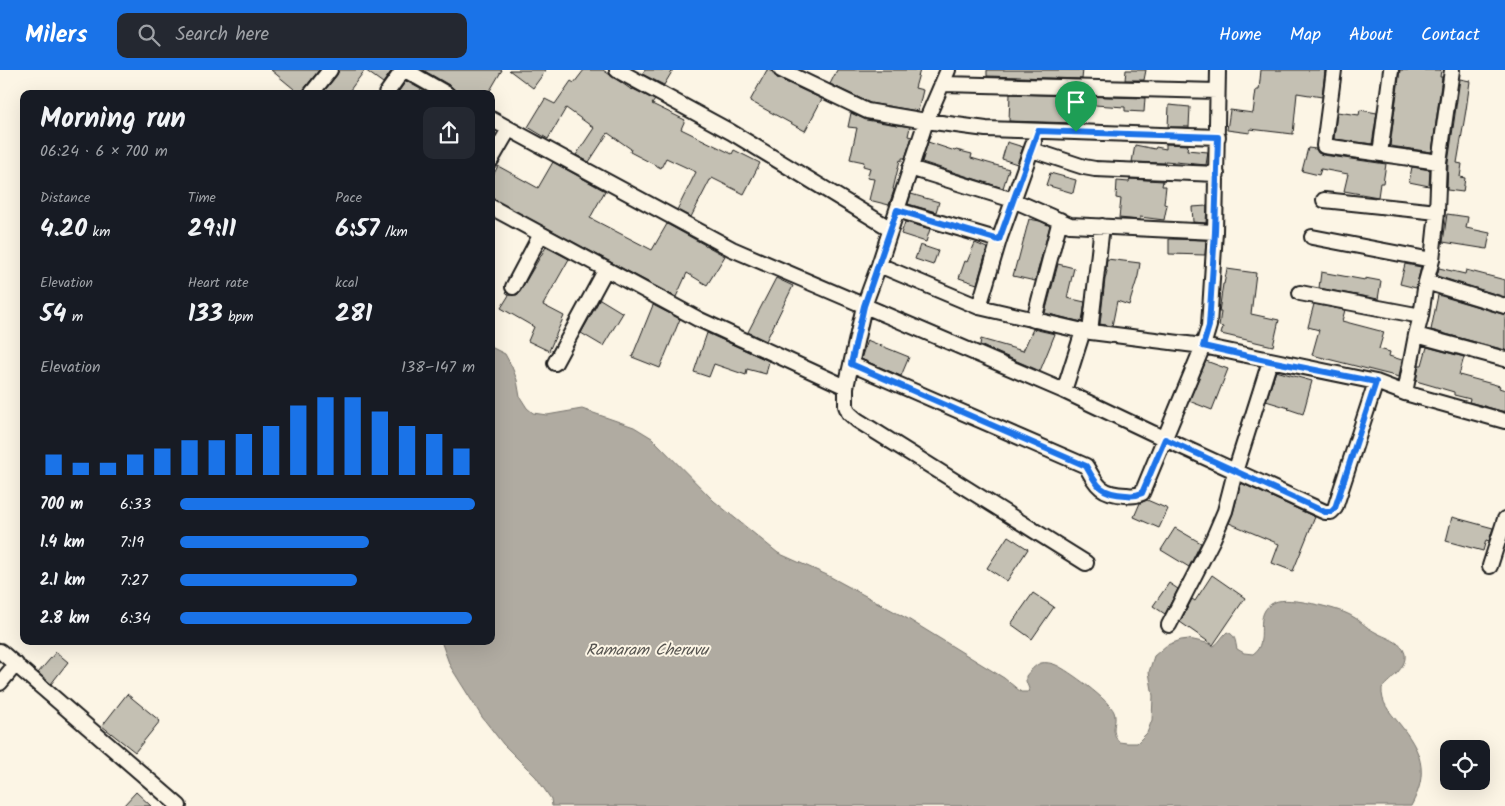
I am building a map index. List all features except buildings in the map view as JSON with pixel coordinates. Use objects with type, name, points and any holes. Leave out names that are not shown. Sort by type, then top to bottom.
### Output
[{"type":"street","points":[[314,90],[330,70]]},
{"type":"street","points":[[389,90],[404,70],[440,90]]},
{"type":"street","points":[[617,70],[731,132],[891,229]]},
{"type":"street","points":[[781,70],[867,111],[926,121],[986,129],[1218,137]]},
{"type":"street","points":[[948,70],[926,121],[864,306],[846,387],[846,406],[849,413],[857,420],[1086,563]]},
{"type":"street","points":[[851,364],[1086,466],[1095,483],[1108,493],[1115,495],[1137,495],[1142,493],[1203,346],[1209,326],[1215,232],[1218,70]]},
{"type":"street","points":[[1334,70],[1324,146],[1440,162]]},
{"type":"street","points":[[1380,154],[1391,70]]},
{"type":"street","points":[[1405,393],[1426,282],[1432,260],[1440,162],[1452,70]]},
{"type":"street","points":[[943,84],[1218,90]]},
{"type":"street","points":[[495,121],[732,249],[1064,391],[1235,472],[1325,512],[1331,512],[1335,508],[1376,382]]},
{"type":"street","points":[[495,153],[509,129]]},
{"type":"street","points":[[979,307],[999,240],[1038,131]]},
{"type":"street","points":[[1032,150],[1095,169],[1217,174]]},
{"type":"street","points":[[910,168],[1013,200],[1070,224],[1215,232]]},
{"type":"street","points":[[1324,200],[1437,212]]},
{"type":"street","points":[[495,209],[698,319],[846,387]]},
{"type":"street","points":[[897,210],[999,240]]},
{"type":"street","points":[[1034,320],[1060,220]]},
{"type":"street","points":[[1064,391],[1087,332],[1102,226]]},
{"type":"street","points":[[513,287],[541,234]]},
{"type":"street","points":[[1312,237],[1432,260]]},
{"type":"street","points":[[879,265],[979,307],[1087,332],[1203,346],[1376,382],[1405,393],[1505,421]]},
{"type":"street","points":[[555,363],[606,269]]},
{"type":"street","points":[[1426,282],[1505,306]]},
{"type":"street","points":[[1300,293],[1421,316]]},
{"type":"street","points":[[1416,335],[1505,359]]},
{"type":"street","points":[[1169,625],[1213,539],[1225,511],[1235,472],[1270,361]]},
{"type":"street","points":[[1490,566],[1505,519]]},
{"type":"street","points":[[0,651],[179,806]]},
{"type":"street","points":[[0,683],[16,664]]},
{"type":"water","name":"Ramaram Cheruvu","points":[[495,349],[505,354],[517,380],[520,397],[527,408],[533,413],[547,415],[582,409],[634,427],[652,438],[714,501],[778,553],[827,575],[908,619],[1004,678],[1021,692],[1028,692],[1026,676],[1041,663],[1054,664],[1070,673],[1111,707],[1115,716],[1114,730],[1119,742],[1137,743],[1147,733],[1152,720],[1153,696],[1149,672],[1154,656],[1167,645],[1189,639],[1214,646],[1227,632],[1234,637],[1237,649],[1244,653],[1253,654],[1261,642],[1264,613],[1275,602],[1281,601],[1312,604],[1335,609],[1350,615],[1372,630],[1393,640],[1405,654],[1401,669],[1382,688],[1382,693],[1386,706],[1406,732],[1417,752],[1421,772],[1420,782],[1411,806],[552,806],[551,799],[536,777],[503,744],[482,717],[450,666],[442,645],[495,645]]},
{"type":"route","points":[[1038,131],[1076,132],[1218,137],[1215,232],[1209,326],[1203,346],[1376,382],[1335,508],[1331,512],[1325,512],[1165,439],[1142,493],[1131,496],[1108,493],[1095,483],[1086,466],[851,364],[864,306],[897,210],[999,240],[1038,131]]}]
